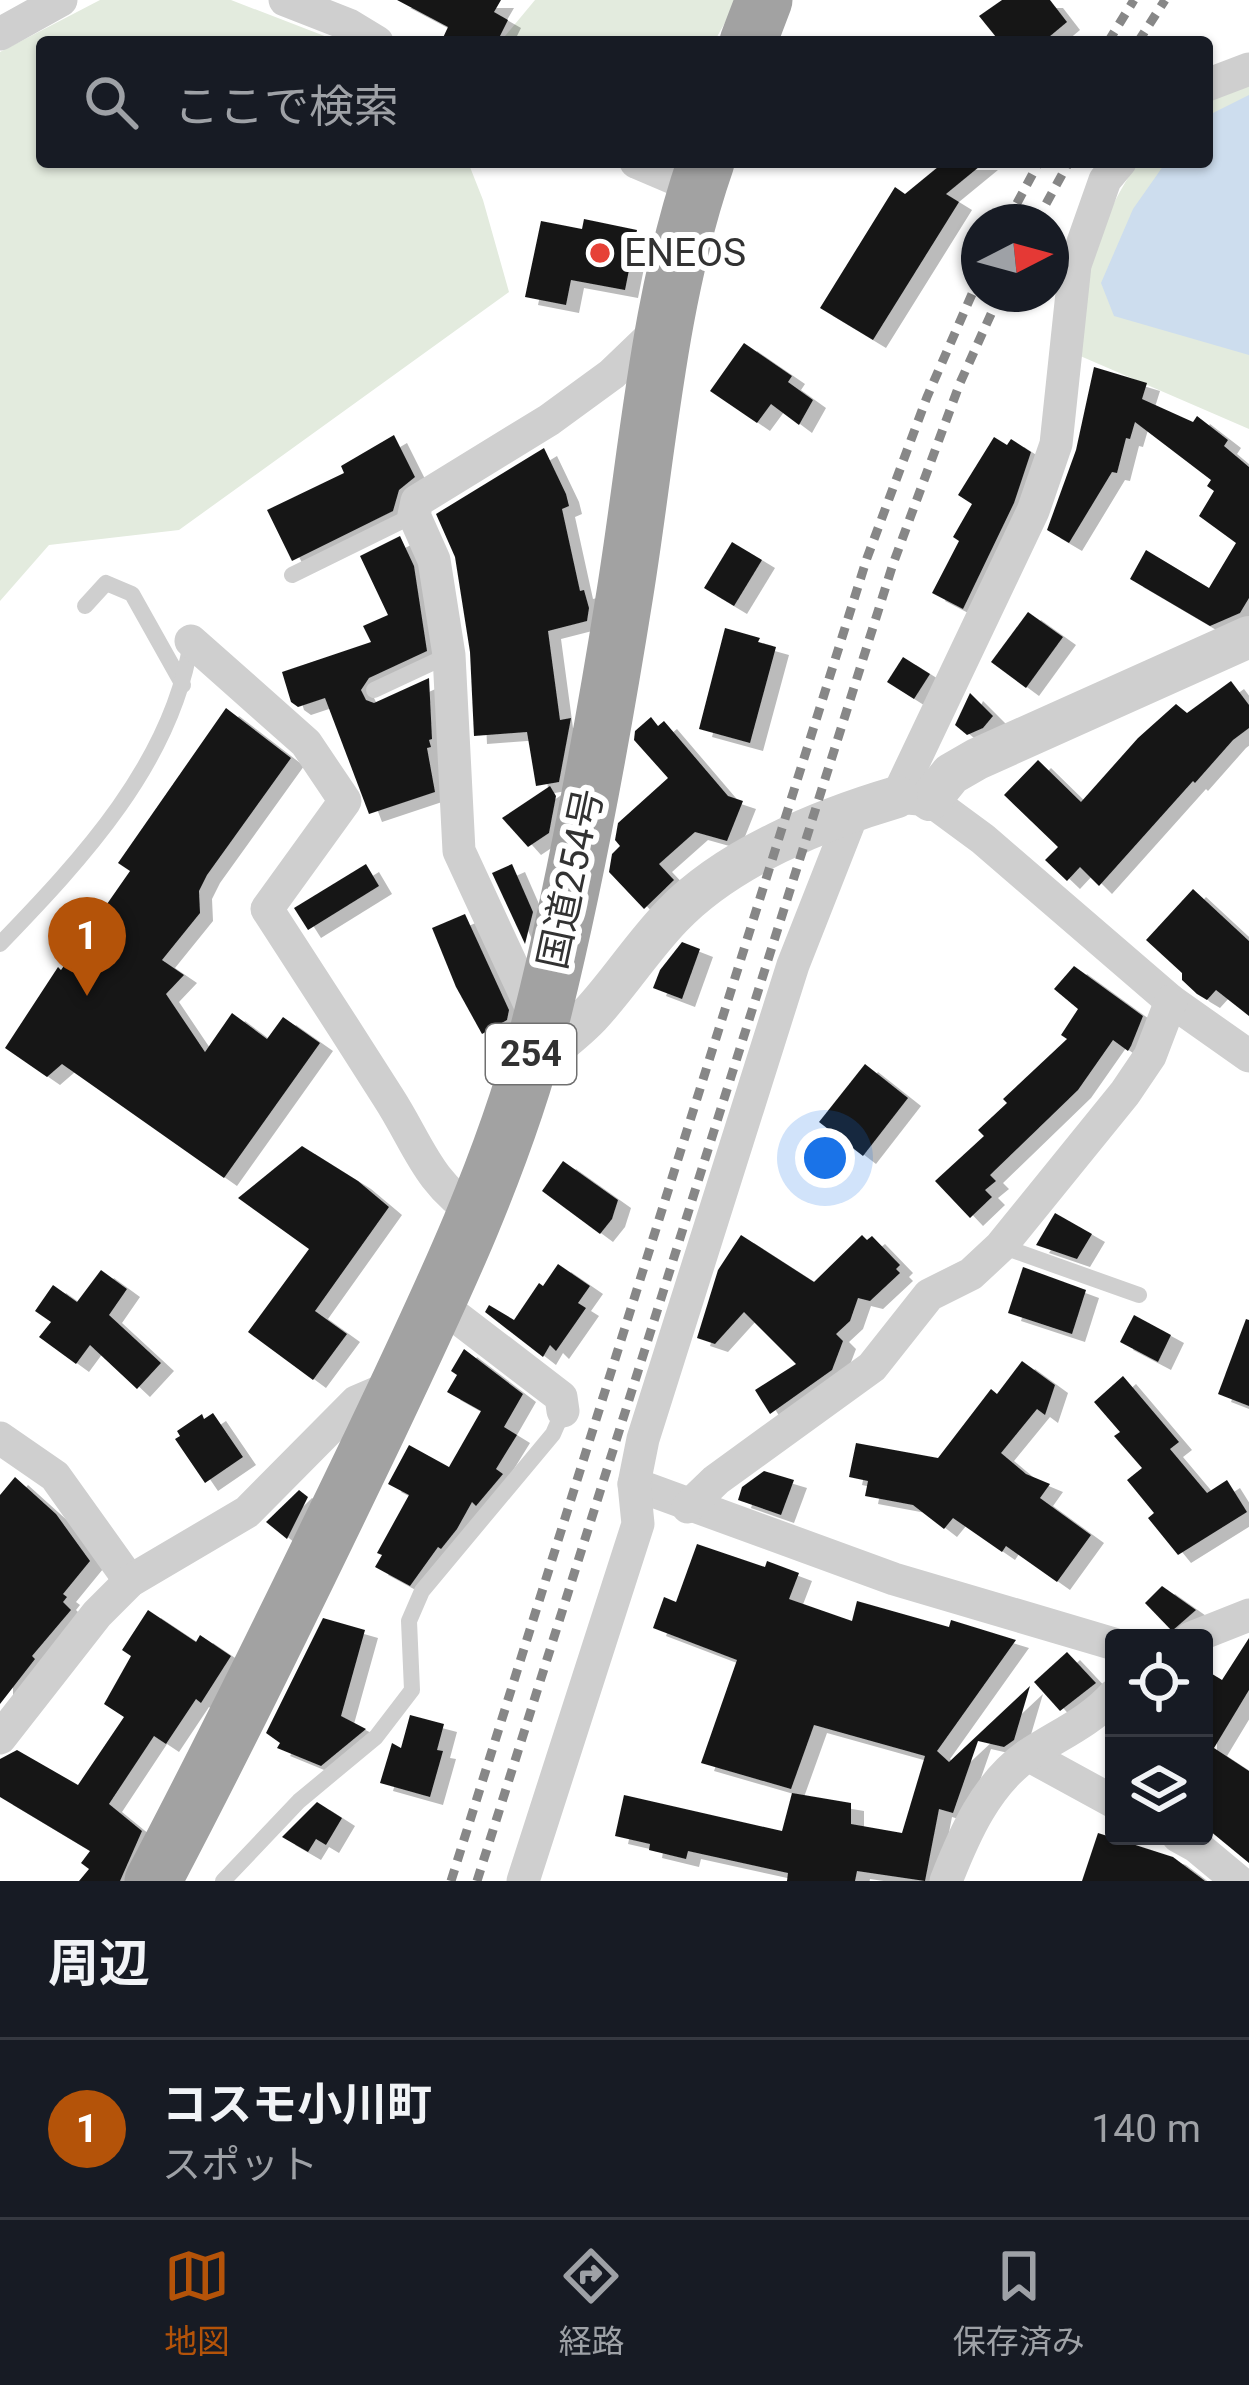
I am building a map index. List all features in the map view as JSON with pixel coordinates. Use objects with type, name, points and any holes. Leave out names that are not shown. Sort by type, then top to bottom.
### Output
[{"type":"highway","points":[[750,36],[764,0]]},
{"type":"highway","name":"国道254号","points":[[153,1881],[306,1580],[437,1302],[477,1214],[533,1047],[583,826],[668,321],[702,175]]},
{"type":"street","points":[[0,34],[61,0]]},
{"type":"street","points":[[286,0],[367,36]]},
{"type":"street","points":[[1213,83],[1249,69]]},
{"type":"street","points":[[666,168],[702,175]]},
{"type":"street","points":[[914,799],[1056,444],[1075,266],[1105,180],[1115,168]]},
{"type":"street","points":[[668,321],[612,374],[549,420],[417,501],[414,515],[434,560],[449,655],[459,851],[533,1047],[591,1014],[694,896],[777,845],[854,810],[914,799],[977,759],[1249,637]]},
{"type":"street","points":[[191,641],[306,742],[345,800],[267,909],[394,1107],[429,1172],[456,1201],[477,1214]]},
{"type":"street","points":[[914,799],[983,839],[1172,1001],[1249,1056]]},
{"type":"street","points":[[523,1881],[638,1524],[634,1484],[643,1439],[736,1138],[793,965],[854,810]]},
{"type":"street","points":[[688,1507],[734,1466],[872,1367],[929,1295],[971,1274],[1001,1246],[1125,1094],[1150,1056],[1172,1001]]},
{"type":"street","points":[[437,1302],[562,1397],[563,1411]]},
{"type":"street","points":[[1,1736],[97,1614],[130,1581],[247,1512],[356,1402],[400,1383]]},
{"type":"street","points":[[0,1438],[55,1476],[130,1581]]},
{"type":"street","points":[[634,1484],[894,1579],[1105,1642]]},
{"type":"street","points":[[1213,1629],[1249,1615]]},
{"type":"street","points":[[946,1881],[970,1826],[1002,1776],[1105,1705]]},
{"type":"street","points":[[1028,1755],[1105,1797]]},
{"type":"street","points":[[1194,1845],[1238,1881]]},
{"type":"lane","points":[[292,574],[414,515]]},
{"type":"lane","points":[[85,606],[106,583],[132,594],[184,686]]},
{"type":"lane","points":[[0,944],[84,851],[139,780],[184,686],[191,641]]},
{"type":"lane","points":[[374,690],[449,655]]},
{"type":"lane","points":[[1001,1246],[1139,1295]]},
{"type":"lane","points":[[223,1881],[299,1802],[376,1738],[412,1690],[409,1621],[422,1591],[553,1434],[563,1411]]},
{"type":"shaded area","points":[[100,0],[231,0],[324,36],[36,36],[36,168],[470,168],[509,292],[179,530],[49,545],[0,601],[0,52]]},
{"type":"shaded area","points":[[535,0],[738,0],[717,36],[505,36]]},
{"type":"shaded area","points":[[1249,85],[1249,429],[1078,355],[1094,254],[1122,188],[1134,168],[1213,168],[1213,98]]},
{"type":"water","points":[[1249,95],[1249,355],[1114,316],[1101,283],[1133,209],[1162,168],[1213,168],[1213,113]]},
{"type":"building","points":[[397,0],[501,0],[494,12],[508,20],[500,36],[444,36],[448,27]]},
{"type":"building","points":[[1002,0],[1050,0],[1067,22],[1050,36],[995,36],[979,16]]},
{"type":"building","points":[[937,168],[978,168],[946,194],[959,202],[873,340],[820,308],[895,187],[905,194]]},
{"type":"building","points":[[584,219],[637,230],[625,290],[571,280],[566,305],[525,297],[541,221],[582,229]]},
{"type":"building","points":[[744,343],[792,376],[788,382],[813,400],[799,425],[771,404],[757,423],[710,391]]},
{"type":"building","points":[[1094,367],[1147,383],[1142,399],[1193,422],[1197,416],[1228,440],[1224,446],[1249,467],[1249,598],[1240,613],[1210,626],[1130,579],[1146,550],[1209,588],[1236,543],[1199,516],[1214,491],[1207,486],[1211,480],[1135,422],[1117,473],[1112,472],[1069,543],[1047,530],[1076,450]]},
{"type":"building","points":[[394,435],[415,477],[399,490],[393,511],[292,561],[267,510],[344,473],[341,466]]},
{"type":"building","points":[[994,437],[1007,445],[1011,439],[1031,452],[1014,503],[963,609],[932,593],[959,541],[953,537],[972,504],[958,495]]},
{"type":"building","points":[[544,448],[566,494],[569,506],[562,509],[580,591],[584,590],[589,608],[587,621],[548,631],[560,720],[571,718],[559,782],[536,786],[527,732],[474,736],[470,652],[455,557],[436,514]]},
{"type":"building","points":[[400,536],[414,566],[427,651],[369,678],[361,690],[374,703],[429,678],[432,739],[427,748],[435,792],[369,814],[325,698],[298,707],[291,702],[282,672],[371,642],[363,626],[388,615],[360,556]]},
{"type":"building","points":[[732,542],[762,560],[734,606],[704,588]]},
{"type":"building","points":[[1028,612],[1063,637],[1026,688],[991,662]]},
{"type":"building","points":[[725,628],[776,647],[750,743],[699,729]]},
{"type":"building","points":[[903,657],[930,674],[914,699],[887,682]]},
{"type":"building","points":[[1231,681],[1249,705],[1249,728],[1193,781],[1099,886],[1080,867],[1067,881],[1045,860],[1058,847],[1004,795],[1038,760],[1081,802],[1138,738],[1176,704],[1187,713]]},
{"type":"building","points":[[970,693],[993,716],[983,728],[967,735],[955,725]]},
{"type":"building","points":[[226,708],[291,758],[207,875],[199,891],[200,913],[162,960],[184,975],[166,994],[205,1052],[232,1013],[267,1039],[283,1017],[320,1043],[224,1178],[62,1064],[47,1077],[5,1048],[130,871],[118,863]]},
{"type":"building","points":[[651,717],[658,726],[664,721],[728,796],[743,801],[727,841],[695,832],[659,864],[674,880],[644,909],[609,872],[612,854],[620,846],[615,840],[618,823],[668,778],[634,740],[635,731]]},
{"type":"building","points":[[550,786],[556,796],[549,833],[528,847],[502,818]]},
{"type":"building","points":[[366,864],[379,886],[308,930],[294,908]]},
{"type":"building","points":[[512,864],[533,912],[525,944],[492,873]]},
{"type":"building","points":[[1193,889],[1249,941],[1249,1016],[1216,990],[1207,1000],[1197,994],[1146,940]]},
{"type":"building","points":[[465,914],[509,1010],[507,1020],[482,1034],[432,928]]},
{"type":"building","points":[[682,942],[700,949],[682,999],[653,988],[660,970]]},
{"type":"building","points":[[1074,966],[1143,1016],[1131,1046],[1128,1051],[1113,1040],[1078,1090],[990,1175],[996,1181],[985,1190],[992,1197],[970,1218],[935,1181],[984,1136],[978,1130],[1007,1103],[1003,1099],[1067,1039],[1061,1035],[1078,1009],[1054,989]]},
{"type":"building","points":[[865,1064],[908,1098],[863,1156],[819,1122]]},
{"type":"building","points":[[302,1146],[389,1207],[315,1311],[347,1334],[313,1380],[248,1332],[309,1249],[238,1198]]},
{"type":"building","points":[[563,1161],[618,1200],[600,1234],[542,1191]]},
{"type":"building","points":[[1055,1213],[1092,1234],[1077,1259],[1036,1245]]},
{"type":"building","points":[[741,1235],[814,1282],[862,1235],[867,1240],[872,1236],[900,1265],[896,1269],[900,1273],[870,1301],[858,1298],[850,1321],[836,1334],[843,1341],[832,1370],[770,1414],[755,1390],[796,1364],[744,1312],[715,1344],[697,1338],[718,1270]]},
{"type":"building","points":[[558,1264],[590,1286],[578,1303],[586,1308],[556,1351],[550,1345],[543,1357],[485,1312],[489,1305],[514,1320]]},
{"type":"building","points":[[1023,1267],[1086,1290],[1072,1334],[1008,1313]]},
{"type":"building","points":[[101,1270],[127,1289],[109,1315],[161,1363],[137,1389],[90,1345],[76,1364],[39,1337],[51,1322],[35,1311],[53,1285],[77,1302]]},
{"type":"building","points":[[1134,1315],[1171,1335],[1158,1362],[1120,1342]]},
{"type":"building","points":[[1249,1320],[1249,1406],[1218,1394]]},
{"type":"building","points":[[464,1349],[523,1394],[504,1427],[517,1435],[496,1469],[503,1474],[476,1506],[472,1502],[457,1529],[410,1586],[375,1567],[382,1555],[377,1553],[409,1495],[388,1484],[409,1445],[449,1467],[481,1411],[447,1392],[457,1375],[451,1371]]},
{"type":"building","points":[[1022,1361],[1055,1385],[1045,1415],[1037,1409],[1001,1453],[1026,1474],[1050,1484],[1040,1498],[1091,1535],[1057,1582],[1006,1546],[1002,1552],[953,1518],[944,1529],[913,1505],[865,1496],[868,1481],[849,1477],[856,1443],[938,1458],[991,1389],[997,1394]]},
{"type":"building","points":[[1123,1376],[1179,1442],[1170,1449],[1207,1493],[1227,1480],[1247,1512],[1178,1555],[1148,1518],[1154,1513],[1127,1480],[1142,1468],[1114,1436],[1120,1432],[1094,1402]]},
{"type":"building","points":[[213,1413],[243,1457],[205,1483],[175,1439],[180,1436],[177,1431],[202,1414],[204,1419]]},
{"type":"building","points":[[764,1471],[794,1480],[781,1515],[738,1500],[742,1487]]},
{"type":"building","points":[[15,1477],[56,1514],[90,1561],[63,1594],[71,1610],[0,1704],[0,1495]]},
{"type":"building","points":[[299,1490],[308,1497],[287,1539],[266,1522]]},
{"type":"building","points":[[697,1544],[799,1573],[789,1599],[852,1621],[857,1601],[949,1627],[951,1620],[1016,1640],[937,1751],[949,1762],[1030,1686],[1014,1740],[1004,1747],[978,1741],[953,1813],[939,1809],[925,1881],[857,1871],[855,1881],[787,1881],[788,1873],[688,1851],[686,1859],[615,1836],[624,1795],[782,1831],[792,1793],[851,1803],[851,1824],[902,1833],[925,1756],[814,1725],[791,1789],[701,1763],[737,1660],[653,1628],[664,1597],[676,1602]]},
{"type":"building","points":[[1162,1586],[1196,1610],[1170,1629],[1145,1603]]},
{"type":"building","points":[[148,1610],[196,1642],[200,1635],[231,1656],[201,1703],[196,1699],[166,1744],[154,1736],[109,1804],[142,1831],[120,1881],[79,1881],[89,1869],[81,1863],[90,1851],[0,1797],[0,1759],[17,1750],[78,1785],[124,1717],[104,1704],[131,1656],[122,1650]]},
{"type":"building","points":[[323,1618],[365,1630],[341,1716],[366,1729],[321,1766],[277,1748],[280,1743],[266,1733]]},
{"type":"building","points":[[1249,1638],[1249,1690],[1214,1748],[1249,1771],[1249,1863],[1213,1833],[1213,1674],[1222,1680]]},
{"type":"building","points":[[1067,1652],[1096,1683],[1060,1711],[1034,1682]]},
{"type":"building","points":[[410,1715],[444,1724],[437,1750],[443,1751],[430,1797],[380,1783],[392,1743],[401,1748]]},
{"type":"building","points":[[317,1802],[342,1818],[326,1845],[316,1839],[308,1852],[282,1837]]},
{"type":"building","points":[[1098,1833],[1105,1835],[1105,1845],[1136,1845],[1173,1857],[1205,1881],[1082,1881]]},
{"type":"railway","points":[[1112,36],[1134,0]]},
{"type":"railway","points":[[1142,36],[1165,0]]},
{"type":"railway","points":[[1017,204],[1036,168]]},
{"type":"railway","points":[[1046,204],[1066,168]]},
{"type":"railway","points":[[451,1881],[867,558],[964,312]]},
{"type":"railway","points":[[477,1881],[893,564],[960,383],[992,312]]},
{"type":"place","name":"ENEOS","points":[[600,253]]},
{"type":"place","name":"コスモ小川町","points":[[87,996]]}]
